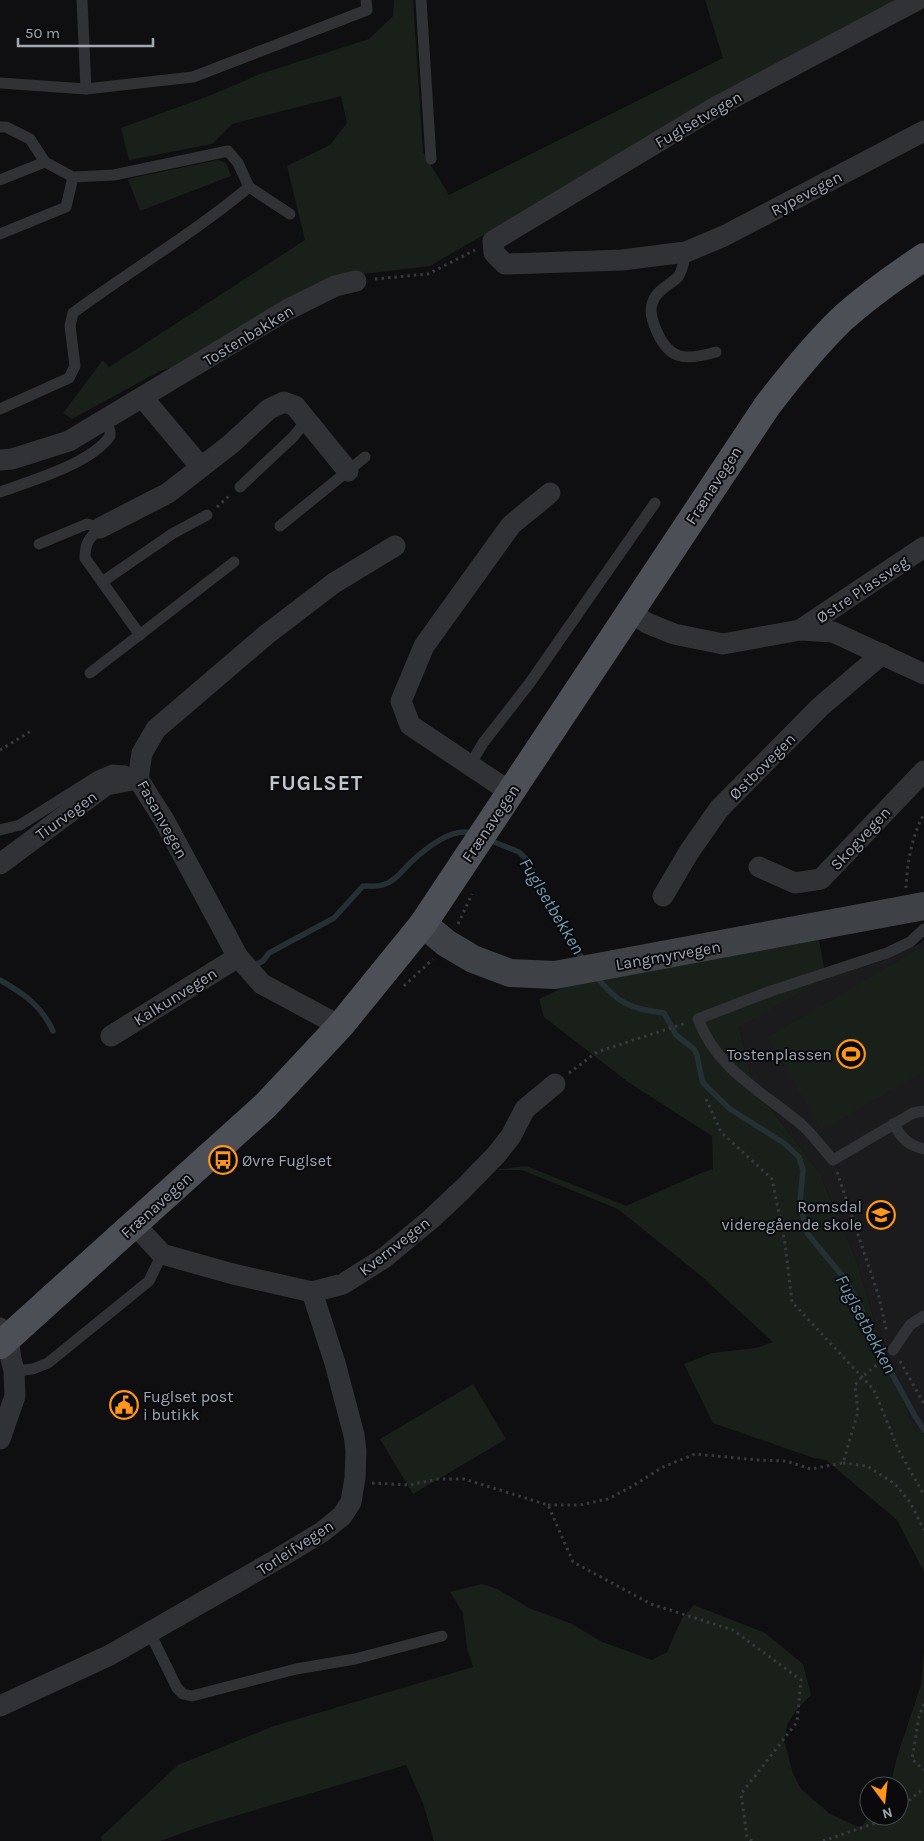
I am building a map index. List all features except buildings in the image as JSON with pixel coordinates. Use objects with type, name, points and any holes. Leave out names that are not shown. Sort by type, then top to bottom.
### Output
[{"type":"main road","name":"Frænavegen","points":[[3,1337],[135,1225],[266,1105],[340,1026],[423,924],[745,438],[790,375],[842,319],[896,276],[924,257]]},
{"type":"main road","name":"Langmyrvegen","points":[[423,924],[446,943],[474,959],[510,973],[555,975],[915,898]]},
{"type":"street","name":"Fuglsetvegen","points":[[493,247],[714,108],[917,0]]},
{"type":"street","name":"Rypevegen","points":[[493,247],[505,264],[622,260],[686,252],[724,236],[924,131]]},
{"type":"street","name":"Tostenbakken","points":[[0,460],[12,459],[69,441],[287,310],[336,286],[356,281]]},
{"type":"street","points":[[143,398],[200,466]]},
{"type":"street","points":[[100,528],[168,493],[200,466],[231,444],[269,409],[284,402],[294,406],[307,420],[348,471]]},
{"type":"street","points":[[510,792],[410,725],[400,702],[424,646],[511,525],[550,493]]},
{"type":"street","name":"Fasanvegen","points":[[340,1026],[262,984],[238,957],[164,820],[138,779],[142,753],[156,729],[266,635],[334,583],[395,546]]},
{"type":"street","name":"Østre Plassveg","points":[[800,630],[924,547]]},
{"type":"street","points":[[630,612],[646,623],[674,634],[723,644],[800,630],[833,632],[924,674]]},
{"type":"street","name":"Østbovegen","points":[[663,896],[689,852],[720,809],[820,707],[882,654]]},
{"type":"street","name":"Skogvegen","points":[[759,866],[795,883],[821,880],[924,771]]},
{"type":"street","name":"Tiurvegen","points":[[0,864],[106,785],[138,779]]},
{"type":"street","name":"Kalkunvegen","points":[[112,1036],[238,957]]},
{"type":"street","name":"Kvernvegen","points":[[162,1254],[233,1274],[312,1292],[343,1284],[384,1258],[431,1219],[496,1156],[525,1109],[555,1084]]},
{"type":"street","points":[[135,1225],[162,1254]]},
{"type":"street","name":"Torleifvegen","points":[[0,1706],[110,1655],[150,1633],[274,1562],[322,1532],[342,1516],[350,1502],[355,1478],[356,1451],[354,1435],[335,1363],[312,1292]]},
{"type":"street","points":[[0,1439],[15,1396],[14,1371],[3,1337]]},
{"type":"lane","points":[[82,0],[86,89]]},
{"type":"lane","points":[[0,83],[86,89],[193,77],[367,10],[366,0]]},
{"type":"lane","points":[[421,0],[431,159]]},
{"type":"lane","points":[[0,127],[6,127],[30,139],[45,162],[73,178],[114,175],[228,152],[238,163],[249,187],[290,214]]},
{"type":"lane","points":[[0,180],[45,162]]},
{"type":"lane","points":[[0,234],[66,207],[73,178]]},
{"type":"lane","points":[[0,409],[69,378],[75,366],[70,326],[73,313],[135,268],[221,210],[249,187]]},
{"type":"lane","points":[[686,252],[678,277],[654,297],[652,318],[663,345],[674,354],[680,357],[692,358],[716,352]]},
{"type":"lane","points":[[0,492],[56,471],[98,450],[110,436],[105,420]]},
{"type":"lane","points":[[240,487],[293,437],[307,420]]},
{"type":"lane","points":[[280,526],[365,457]]},
{"type":"lane","points":[[470,766],[483,743],[529,684],[655,503]]},
{"type":"lane","points":[[102,582],[172,534],[207,515]]},
{"type":"lane","points":[[39,544],[87,524],[100,528]]},
{"type":"lane","points":[[100,528],[88,539],[85,547],[86,558],[140,636]]},
{"type":"lane","points":[[90,673],[234,562]]},
{"type":"lane","points":[[0,830],[20,825],[98,776],[112,770],[126,771],[138,779]]},
{"type":"lane","points":[[924,929],[910,942],[887,952],[771,991],[698,1019],[703,1033],[719,1057],[732,1070],[803,1126],[832,1160],[913,1113],[924,1111]]},
{"type":"lane","points":[[893,1124],[903,1140],[913,1146],[924,1149]]},
{"type":"lane","points":[[14,1371],[33,1369],[48,1363],[149,1280],[162,1254]]},
{"type":"lane","points":[[893,1350],[910,1325],[924,1316]]},
{"type":"lane","points":[[150,1633],[177,1688],[183,1694],[192,1696],[296,1669],[354,1659],[442,1636]]},
{"type":"path","points":[[356,281],[428,274],[493,247]]},
{"type":"path","points":[[207,515],[240,487]]},
{"type":"path","points":[[0,750],[31,731]]},
{"type":"path","points":[[915,898],[906,876],[913,845],[924,814]]},
{"type":"path","points":[[457,927],[474,889]]},
{"type":"path","points":[[555,1084],[597,1052],[698,1019]]},
{"type":"path","points":[[706,1099],[721,1132],[772,1179],[785,1243],[792,1302],[874,1390],[899,1451],[924,1495]]},
{"type":"path","points":[[832,1160],[880,1297],[884,1324],[893,1350],[896,1352],[924,1404]]},
{"type":"path","points":[[843,1463],[858,1412],[855,1385],[874,1368]]},
{"type":"path","points":[[355,1478],[375,1484],[409,1485],[438,1479],[464,1478],[548,1505],[580,1505],[608,1499],[663,1467],[695,1454],[757,1460],[786,1460],[811,1469],[843,1463],[867,1466],[895,1484],[910,1502],[924,1530]]},
{"type":"path","points":[[548,1505],[573,1562],[651,1604],[733,1630],[801,1680],[797,1722],[741,1794],[747,1837],[752,1841]]},
{"type":"path","points":[[924,1704],[919,1716],[912,1759],[924,1770]]},
{"type":"path","points":[[909,1801],[924,1788]]},
{"type":"path","points":[[823,1841],[869,1826]]},
{"type":"shaded area","points":[[394,0],[413,0],[423,152],[449,195],[723,58],[705,0],[900,0],[710,103],[430,266],[363,274],[195,361],[160,371],[72,419],[63,413],[103,360],[109,367],[305,240],[287,166],[330,145],[347,123],[341,96],[232,124],[212,144],[129,160],[121,128],[214,94],[260,74],[369,39],[393,16]]},
{"type":"shaded area","points":[[218,160],[226,163],[231,176],[140,211],[128,179]]},
{"type":"shaded area","points":[[818,935],[826,978],[739,1027],[754,1087],[819,1172],[856,1259],[886,1359],[915,1430],[924,1432],[924,1572],[897,1520],[826,1460],[814,1458],[713,1423],[684,1364],[712,1353],[756,1348],[773,1342],[700,1275],[618,1209],[522,1170],[494,1170],[526,1166],[626,1206],[713,1169],[712,1136],[628,1082],[544,1017],[539,999],[625,959]]},
{"type":"shaded area","name":"Romsdal videregående skole","points":[[924,939],[924,1432],[915,1430],[886,1359],[856,1259],[819,1172],[754,1087],[739,1026],[826,978],[882,961],[921,943]]},
{"type":"shaded area","name":"Tostenplassen","points":[[924,946],[924,1071],[822,1130],[768,1037]]},
{"type":"shaded area","points":[[473,1384],[506,1439],[413,1494],[380,1439]]},
{"type":"shaded area","points":[[482,1584],[497,1589],[529,1608],[572,1624],[602,1642],[652,1660],[667,1652],[682,1618],[694,1605],[765,1633],[803,1664],[811,1695],[798,1708],[788,1723],[784,1740],[793,1774],[801,1789],[830,1814],[861,1828],[862,1826],[909,1826],[909,1776],[892,1776],[921,1685],[924,1652],[924,1841],[434,1841],[423,1803],[406,1765],[205,1825],[160,1841],[102,1841],[101,1837],[178,1765],[274,1726],[473,1667],[467,1648],[463,1613],[450,1592]]},
{"type":"waterway","name":"Fuglsetbekken","points":[[255,965],[263,961],[269,953],[334,918],[363,886],[377,886],[390,882],[439,840],[457,833],[466,832],[474,834]]},
{"type":"waterway","name":"Fuglsetbekken","points":[[487,839],[519,852],[527,860],[571,943],[585,962]]},
{"type":"waterway","name":"Fuglsetbekken","points":[[595,975],[610,992],[625,1003],[633,1007],[664,1013],[676,1035],[694,1049],[705,1085],[730,1109],[784,1143],[799,1157],[803,1170],[800,1202],[807,1233],[845,1279],[861,1308],[869,1332],[924,1430]]},
{"type":"waterway","name":"Fuglsetbekken","points":[[0,980],[31,1001],[43,1014],[53,1031]]},
{"type":"place","name":"Tostenplassen","points":[[851,1054]]},
{"type":"place","name":"Øvre Fuglset","points":[[223,1160]]},
{"type":"place","name":"Romsdal videregående skole","points":[[881,1215]]},
{"type":"place","name":"Fuglset post i butikk","points":[[124,1405]]},
{"type":"district","name":"FUGLSET","points":[[316,783]]}]
